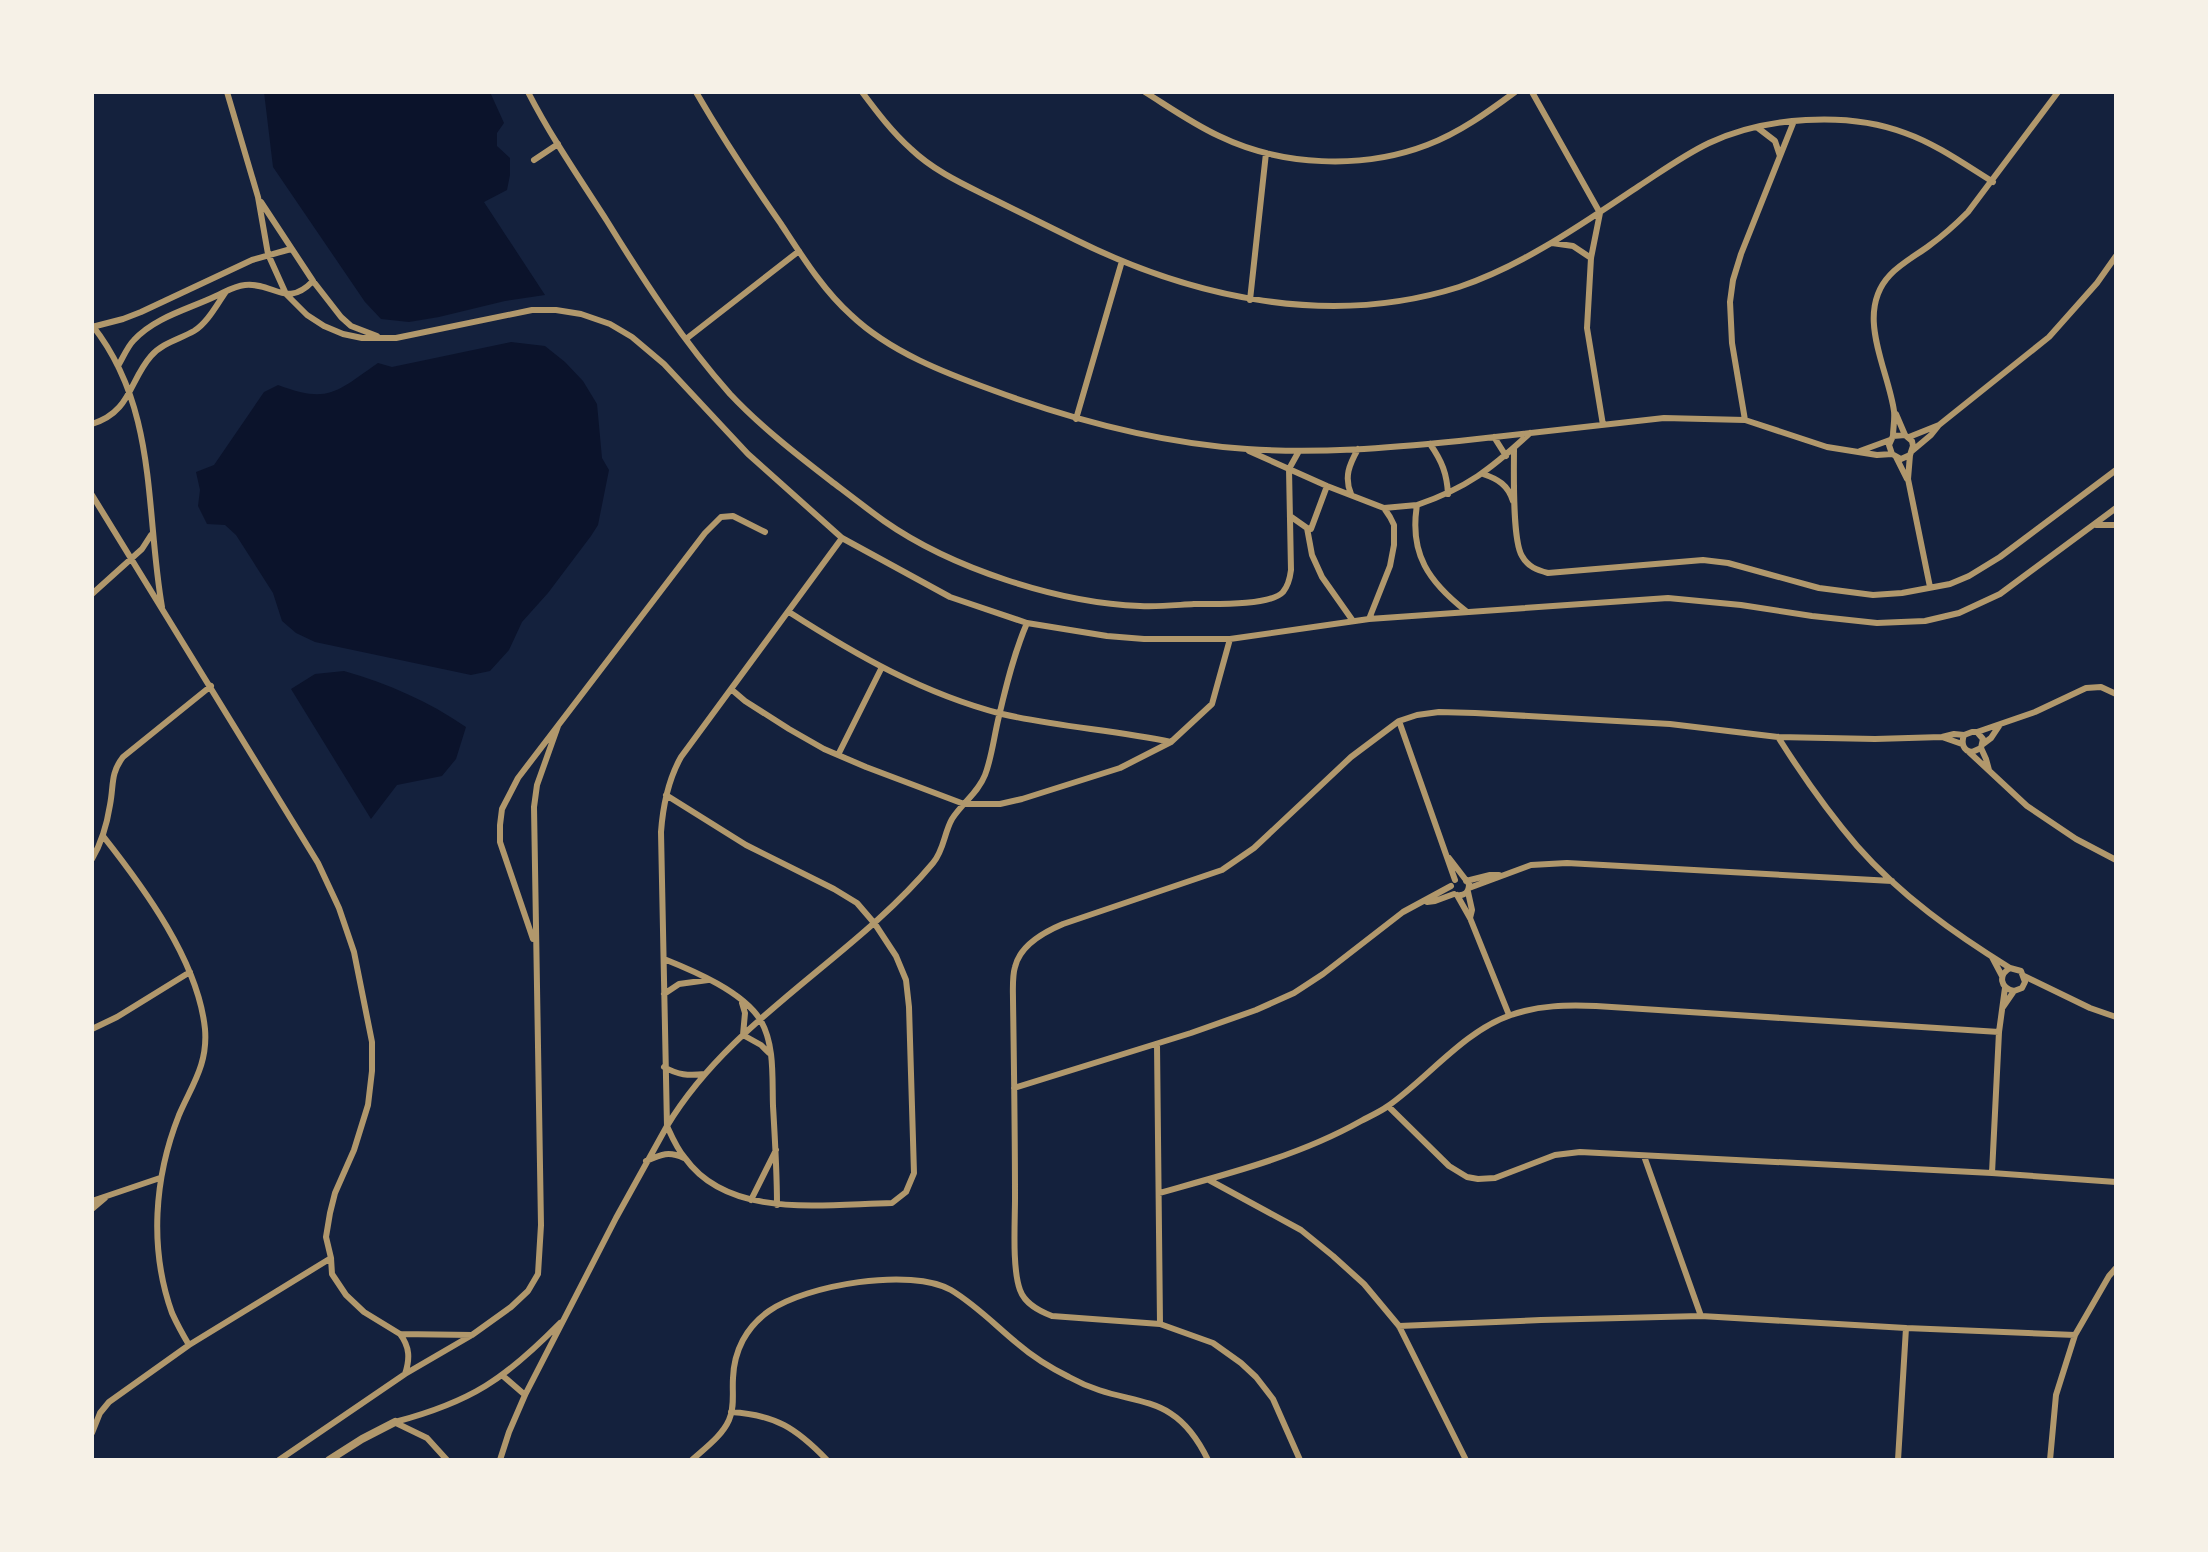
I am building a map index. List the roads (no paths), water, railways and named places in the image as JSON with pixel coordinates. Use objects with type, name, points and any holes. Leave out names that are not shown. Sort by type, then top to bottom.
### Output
[{"type":"street","points":[[227,92],[258,197],[268,254],[286,294],[300,309],[324,326],[362,338],[396,338],[532,310],[581,314],[610,324],[632,337],[664,364],[748,454],[842,538],[950,597],[1027,623],[1144,639],[1230,639],[1369,619],[1668,598],[1877,623],[1925,621],[1959,613],[2000,594],[2116,508]]},
{"type":"street","points":[[528,92],[625,251],[686,339],[731,395],[783,444],[885,522],[929,547],[973,567],[1040,590],[1089,601],[1139,606],[1247,603],[1274,598],[1282,593],[1291,570],[1289,469],[1299,451]]},
{"type":"street","points":[[696,92],[724,141],[829,293],[875,335],[974,384],[1076,419],[1165,439],[1246,449],[1299,451],[1430,444],[1664,418],[1745,420],[1827,447],[1901,459],[2049,337],[2115,259]]},
{"type":"street","points":[[862,92],[910,149],[957,181],[1122,261],[1173,280],[1250,300],[1335,306],[1380,305],[1459,287],[1552,243],[1710,142],[1740,131],[1794,121],[1862,121],[1885,126],[1932,145],[1993,182]]},
{"type":"street","points":[[1145,92],[1220,137],[1294,159],[1340,161],[1393,156],[1428,145],[1475,121],[1515,92]]},
{"type":"street","points":[[1532,92],[1600,213],[1591,258],[1587,328],[1603,425]]},
{"type":"street","points":[[1930,587],[1908,479],[1913,446],[1894,411],[1876,340],[1873,311],[1876,295],[1894,271],[1951,229],[1968,212],[2058,92]]},
{"type":"street","points":[[1745,420],[1732,343],[1730,302],[1733,280],[1794,121]]},
{"type":"street","points":[[1758,128],[1775,141],[1780,156]]},
{"type":"street","points":[[534,160],[558,144]]},
{"type":"street","points":[[1250,300],[1266,153]]},
{"type":"street","points":[[258,197],[313,281],[341,317],[351,326],[380,338]]},
{"type":"street","points":[[1552,243],[1573,246],[1591,258]]},
{"type":"street","points":[[162,610],[141,426],[131,392],[108,347],[92,326],[141,312],[268,254],[291,249]]},
{"type":"street","points":[[686,339],[799,251]]},
{"type":"street","points":[[1076,419],[1122,261]]},
{"type":"street","points":[[207,280],[216,296]]},
{"type":"street","points":[[118,366],[134,339],[174,313],[227,290],[248,285],[286,294],[299,293],[313,281]]},
{"type":"street","points":[[92,424],[119,408],[149,358],[159,348],[196,330],[227,290]]},
{"type":"street","points":[[141,312],[146,316],[149,328]]},
{"type":"street","points":[[1894,411],[1889,445],[1908,479]]},
{"type":"street","points":[[1859,451],[1939,425]]},
{"type":"street","points":[[1246,449],[1384,508],[1417,505],[1448,494],[1483,474],[1530,433]]},
{"type":"street","points":[[1494,437],[1506,456]]},
{"type":"street","points":[[1430,444],[1446,470],[1448,494]]},
{"type":"street","points":[[1514,448],[1518,548],[1521,556],[1537,570],[1548,573],[1703,560],[1728,563],[1819,588],[1873,595],[1950,584],[1969,576],[2116,470]]},
{"type":"street","points":[[1352,496],[1347,473],[1358,449]]},
{"type":"street","points":[[1483,474],[1506,487],[1515,508]]},
{"type":"street","points":[[1307,528],[1312,527],[1327,486]]},
{"type":"street","points":[[92,495],[318,863],[339,908],[354,952],[372,1042],[372,1071],[368,1105],[354,1150],[335,1193],[326,1237],[332,1274],[346,1295],[364,1312],[405,1340],[409,1362],[405,1374]]},
{"type":"street","points":[[1417,505],[1416,544],[1443,593],[1466,611]]},
{"type":"street","points":[[1369,619],[1385,580],[1394,545],[1394,525],[1384,508]]},
{"type":"street","points":[[536,946],[500,842],[502,809],[510,791],[705,533],[721,517],[733,516],[765,532]]},
{"type":"street","points":[[1290,516],[1307,528],[1312,555],[1322,577],[1353,621]]},
{"type":"street","points":[[2092,525],[2116,525]]},
{"type":"street","points":[[92,594],[142,549],[152,533]]},
{"type":"street","points":[[666,795],[746,845],[857,903],[896,956],[906,980],[909,1007],[914,1173],[910,1185],[892,1203],[777,1205],[751,1200],[718,1188],[700,1174],[685,1159],[667,1126],[661,832],[666,795],[671,774],[842,538]]},
{"type":"street","points":[[789,612],[841,646],[911,682],[944,695],[1000,713],[1067,727],[1171,742]]},
{"type":"street","points":[[500,1460],[525,1395],[646,1161],[683,1099],[743,1035],[875,924],[935,861],[952,820],[985,777],[1027,623]]},
{"type":"street","points":[[731,689],[789,729],[838,755],[964,804],[1000,804],[1120,768],[1171,742],[1212,704],[1230,639]]},
{"type":"street","points":[[838,755],[882,667]]},
{"type":"street","points":[[92,859],[103,836],[117,765],[211,686]]},
{"type":"street","points":[[1300,1460],[1273,1399],[1241,1363],[1213,1343],[1160,1324],[1052,1316],[1028,1303],[1021,1294],[1017,1279],[1013,1000],[1015,965],[1033,940],[1063,924],[1205,877],[1236,862],[1351,757],[1399,721],[1417,715],[1475,713],[1670,724],[1778,737],[1942,737],[1999,726],[2086,688],[2101,687],[2116,694]]},
{"type":"street","points":[[1399,721],[1449,858],[1456,865],[1461,887],[1472,910],[1470,918],[1509,1015]]},
{"type":"street","points":[[279,1460],[405,1374],[472,1335],[511,1307],[528,1291],[538,1274],[541,1225],[532,782],[558,726]]},
{"type":"street","points":[[1969,752],[1977,751],[1999,726]]},
{"type":"street","points":[[1977,732],[1983,739],[1989,770]]},
{"type":"street","points":[[1962,744],[1964,735]]},
{"type":"street","points":[[1778,737],[1825,806],[1858,847],[1892,881],[1954,931],[2010,968],[2016,968],[2024,976],[2090,1008],[2116,1017]]},
{"type":"street","points":[[1942,737],[1962,744],[2027,806],[2076,839],[2116,860]]},
{"type":"street","points":[[518,778],[532,782]]},
{"type":"street","points":[[103,836],[133,874],[177,945],[190,972],[201,1008],[205,1046],[197,1080],[170,1141],[160,1178],[156,1221],[162,1272],[173,1315],[189,1345]]},
{"type":"street","points":[[1014,1088],[1256,1010],[1294,993],[1323,974],[1403,912],[1435,901],[1461,887],[1531,865],[1567,863],[1892,881]]},
{"type":"street","points":[[515,884],[535,881]]},
{"type":"street","points":[[1992,957],[2005,988],[1999,1032],[1992,1173]]},
{"type":"street","points":[[664,959],[741,1000],[760,1020],[771,1056],[777,1205]]},
{"type":"street","points":[[2002,976],[2010,968]]},
{"type":"street","points":[[92,1029],[190,972]]},
{"type":"street","points":[[2022,988],[2024,976]]},
{"type":"street","points":[[664,994],[679,984],[708,980]]},
{"type":"street","points":[[2003,1007],[2014,991],[2045,987]]},
{"type":"street","points":[[2005,988],[2014,991]]},
{"type":"street","points":[[741,1000],[745,1013],[743,1035]]},
{"type":"street","points":[[1159,1193],[1309,1146],[1358,1123],[1388,1106],[1466,1041],[1509,1015],[1562,1005],[1596,1006],[1999,1032]]},
{"type":"street","points":[[743,1035],[761,1045],[771,1056]]},
{"type":"street","points":[[1157,1044],[1160,1324]]},
{"type":"street","points":[[664,1067],[680,1075],[705,1074]]},
{"type":"street","points":[[1388,1106],[1449,1166],[1467,1177],[1478,1179],[1495,1178],[1555,1155],[1580,1152],[2116,1182]]},
{"type":"street","points":[[751,1200],[776,1149]]},
{"type":"street","points":[[646,1161],[673,1153],[685,1159]]},
{"type":"street","points":[[1644,1156],[1701,1316]]},
{"type":"street","points":[[92,1201],[160,1178]]},
{"type":"street","points":[[1208,1179],[1301,1230],[1364,1284],[1399,1326],[1466,1460]]},
{"type":"street","points":[[92,1209],[106,1197]]},
{"type":"street","points":[[92,1433],[100,1413],[109,1402],[189,1345],[331,1258]]},
{"type":"street","points":[[2050,1460],[2056,1395],[2075,1335],[2116,1268]]},
{"type":"street","points":[[692,1460],[723,1431],[731,1412],[736,1355],[748,1331],[768,1312],[818,1289],[869,1282],[919,1281],[950,1290],[974,1306],[1018,1345],[1070,1378],[1103,1392],[1169,1410],[1192,1431],[1208,1460]]},
{"type":"street","points":[[1399,1326],[1701,1316],[2075,1335]]},
{"type":"street","points":[[329,1460],[395,1422],[462,1400],[503,1376],[564,1319]]},
{"type":"street","points":[[1898,1460],[1906,1328]]},
{"type":"street","points":[[400,1334],[472,1335]]},
{"type":"street","points":[[503,1376],[525,1395]]},
{"type":"street","points":[[731,1412],[756,1414],[782,1423],[808,1441],[827,1460]]},
{"type":"street","points":[[395,1422],[427,1438],[447,1460]]},
{"type":"water","points":[[264,92],[490,92],[504,123],[497,133],[497,146],[510,158],[510,175],[507,190],[484,202],[545,295],[409,322],[381,319],[365,302],[273,167]]},
{"type":"water","points":[[511,342],[545,346],[583,381],[597,404],[602,458],[609,470],[598,525],[548,593],[522,622],[509,650],[490,671],[471,675],[315,642],[296,633],[282,621],[273,593],[236,535],[225,525],[207,524],[198,506],[200,490],[196,472],[214,465],[264,392],[278,385],[309,394],[321,394],[341,388],[378,363],[392,367]]},
{"type":"water","points":[[344,671],[408,694],[466,727],[456,759],[442,776],[397,785],[371,819],[291,689],[315,674]]}]
